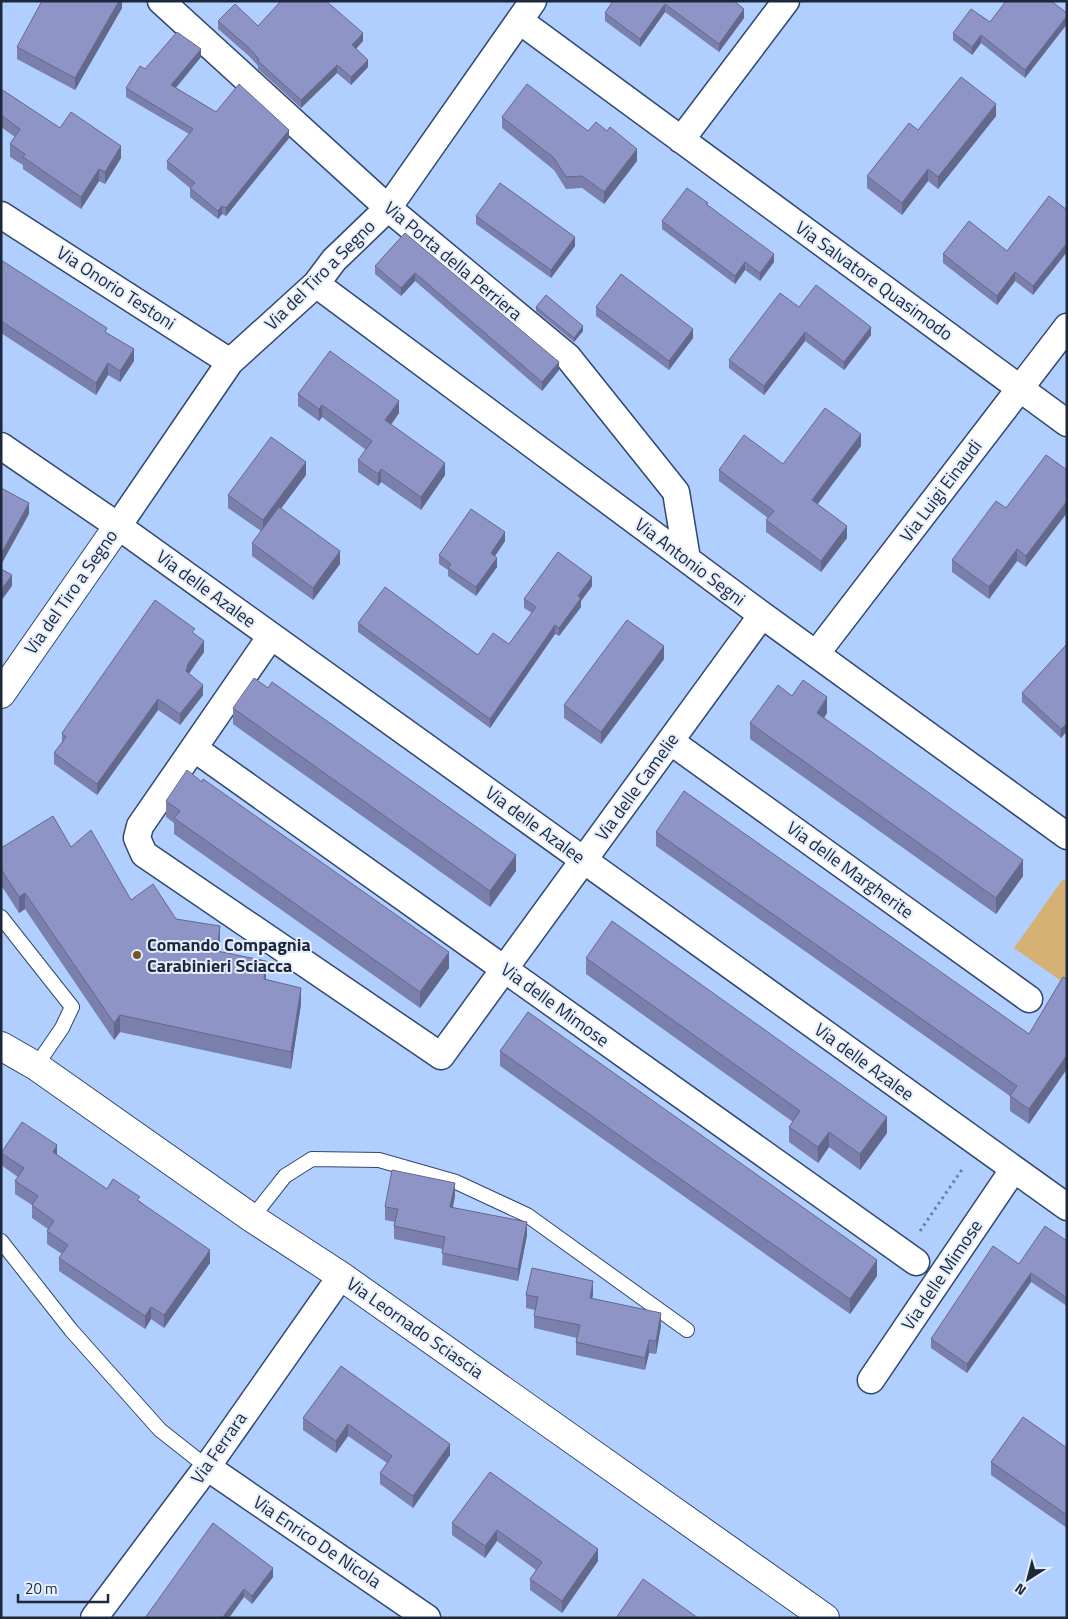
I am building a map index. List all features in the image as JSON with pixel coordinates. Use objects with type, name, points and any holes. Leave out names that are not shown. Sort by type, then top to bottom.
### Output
[{"type":"street","name":"Via Porta della Perriera","points":[[161,1],[388,208],[568,356],[676,492],[687,559]]},
{"type":"street","points":[[681,140],[786,1]]},
{"type":"street","name":"Via del Tiro a Segno","points":[[1,694],[230,362],[316,284],[334,260],[388,208],[526,11]]},
{"type":"street","name":"Via Salvatore Quasimodo","points":[[526,11],[681,140],[1067,423]]},
{"type":"street","name":"Via Onorio Testoni","points":[[1,215],[230,362]]},
{"type":"street","name":"Via Antonio Segni","points":[[316,284],[762,615],[1067,836]]},
{"type":"street","name":"Via Luigi Einaudi","points":[[816,654],[1067,327]]},
{"type":"street","name":"Via delle Azalee","points":[[1,446],[118,526],[1067,1208]]},
{"type":"street","name":"Via delle Camelie","points":[[195,749],[140,826],[137,838],[144,854],[441,1056],[762,615]]},
{"type":"street","points":[[195,749],[271,636]]},
{"type":"street","name":"Via delle Margherite","points":[[670,741],[1029,999]]},
{"type":"street","name":"Via delle Mimose","points":[[195,749],[910,1258]]},
{"type":"street","name":"Via Leornado Sciascia","points":[[1,1046],[36,1066],[252,1218],[341,1276],[825,1618]]},
{"type":"street","name":"Via delle Mimose","points":[[871,1380],[1013,1170]]},
{"type":"street","name":"Via Ferrara","points":[[94,1618],[207,1467],[341,1276]]},
{"type":"street","name":"Via Enrico De Nicola","points":[[207,1467],[427,1618]]},
{"type":"lane","points":[[1,918],[72,1007],[62,1028],[36,1066]]},
{"type":"lane","points":[[252,1218],[285,1176],[312,1159],[379,1160],[456,1182],[527,1215],[687,1330]]},
{"type":"lane","points":[[1,1241],[71,1330],[160,1430],[207,1467]]},
{"type":"path","points":[[910,1258],[979,1145]]},
{"type":"shaded area","points":[[1063,879],[1067,882],[1067,985],[1014,948]]},
{"type":"building","points":[[42,1],[119,1],[75,78],[17,47]]},
{"type":"building","points":[[281,1],[326,1],[363,33],[352,45],[368,60],[351,77],[337,65],[301,100],[258,61],[259,59],[249,48],[218,21],[235,4],[258,26]]},
{"type":"building","points":[[613,1],[734,1],[744,9],[719,44],[665,4],[640,39],[605,13]]},
{"type":"building","points":[[1006,1],[1051,1],[1067,13],[1067,16],[1025,70],[981,35],[972,47],[953,33],[971,9],[990,22]]},
{"type":"building","points":[[177,32],[201,49],[171,85],[216,112],[239,84],[289,130],[226,208],[222,206],[218,211],[190,188],[195,183],[167,161],[193,129],[126,88],[140,66],[145,69]]},
{"type":"building","points":[[961,77],[996,104],[938,177],[928,169],[902,203],[867,176],[909,123],[918,130]]},
{"type":"building","points":[[527,84],[588,131],[596,122],[607,131],[610,127],[637,149],[604,192],[582,176],[566,177],[554,158],[502,117]]},
{"type":"building","points":[[1,89],[60,128],[71,112],[121,146],[105,172],[99,169],[81,197],[23,157],[25,154],[10,144],[20,129],[1,115]]},
{"type":"building","points":[[500,183],[575,237],[551,270],[476,216]]},
{"type":"building","points":[[687,188],[774,254],[760,273],[745,262],[735,276],[662,221]]},
{"type":"building","points":[[1049,196],[1067,210],[1067,243],[1033,286],[1015,272],[997,296],[943,254],[969,221],[1007,251]]},
{"type":"building","points":[[405,233],[559,362],[542,382],[415,273],[401,288],[375,266]]},
{"type":"building","points":[[1,260],[107,328],[105,332],[134,349],[120,371],[108,363],[96,383],[1,321]]},
{"type":"building","points":[[621,274],[693,329],[669,361],[596,307]]},
{"type":"building","points":[[816,285],[871,327],[844,362],[805,332],[764,386],[729,360],[780,293],[799,307]]},
{"type":"building","points":[[546,295],[583,326],[574,338],[536,307]]},
{"type":"building","points":[[330,351],[399,401],[385,420],[445,463],[421,497],[381,469],[378,474],[358,460],[372,441],[322,405],[319,409],[298,394]]},
{"type":"building","points":[[825,408],[861,434],[812,500],[847,526],[821,561],[766,520],[774,511],[719,470],[744,435],[783,464]]},
{"type":"building","points":[[271,437],[306,462],[263,520],[228,495]]},
{"type":"building","points":[[1046,455],[1067,470],[1067,501],[1026,556],[1017,549],[989,587],[952,560],[996,501],[1006,508]]},
{"type":"building","points":[[1,488],[29,503],[1,554]]},
{"type":"building","points":[[279,507],[340,551],[313,588],[252,543]]},
{"type":"building","points":[[471,509],[505,532],[491,553],[497,558],[476,587],[448,568],[451,564],[439,555]]},
{"type":"building","points":[[558,552],[592,577],[578,596],[581,598],[559,628],[555,625],[490,719],[358,623],[385,587],[478,655],[493,633],[509,644],[536,607],[524,599]]},
{"type":"building","points":[[1,569],[12,575],[1,590]]},
{"type":"building","points":[[155,600],[195,629],[192,632],[204,641],[188,664],[186,671],[203,685],[180,714],[158,699],[97,784],[54,753],[66,737],[62,733]]},
{"type":"building","points":[[627,620],[664,646],[601,732],[564,705]]},
{"type":"building","points":[[1067,644],[1067,723],[1061,729],[1022,693]]},
{"type":"building","points":[[254,678],[268,688],[272,682],[516,855],[490,891],[233,708]]},
{"type":"building","points":[[803,680],[827,697],[817,713],[1023,860],[996,898],[750,723],[778,685],[792,696]]},
{"type":"building","points":[[187,770],[202,782],[203,779],[449,952],[420,992],[174,818],[180,811],[166,801]]},
{"type":"building","points":[[684,791],[1029,1034],[1063,977],[1067,979],[1067,1055],[1029,1109],[1010,1096],[1017,1086],[656,832]]},
{"type":"building","name":"Comando Compagnia Carabinieri Sciacca","points":[[53,816],[71,847],[91,830],[131,900],[153,884],[176,919],[220,926],[217,951],[266,961],[264,979],[301,988],[291,1052],[120,1015],[114,1023],[25,893],[19,897],[1,869],[1,848]]},
{"type":"building","points":[[612,921],[887,1117],[860,1154],[829,1132],[818,1147],[789,1127],[800,1111],[586,958]]},
{"type":"building","points":[[528,1012],[877,1260],[850,1299],[500,1051]]},
{"type":"building","points":[[22,1122],[57,1145],[53,1152],[107,1189],[113,1179],[140,1197],[137,1200],[210,1250],[164,1315],[151,1307],[145,1316],[59,1258],[68,1245],[47,1231],[54,1221],[32,1205],[38,1196],[15,1181],[24,1168],[1,1153]]},
{"type":"building","points":[[392,1170],[455,1183],[450,1207],[527,1222],[518,1269],[442,1253],[445,1237],[394,1226],[398,1209],[385,1207]]},
{"type":"building","points":[[1045,1226],[1067,1241],[1067,1298],[1031,1273],[967,1364],[931,1339],[993,1246],[1019,1264]]},
{"type":"building","points":[[532,1268],[593,1281],[590,1298],[661,1313],[656,1341],[649,1340],[645,1358],[576,1342],[580,1325],[534,1316],[538,1297],[526,1295]]},
{"type":"building","points":[[341,1366],[450,1444],[413,1496],[380,1473],[392,1456],[348,1424],[336,1441],[303,1418]]},
{"type":"building","points":[[1023,1417],[1067,1448],[1067,1515],[991,1462]]},
{"type":"building","points":[[490,1472],[598,1549],[562,1601],[530,1579],[542,1562],[497,1530],[485,1546],[452,1523]]},
{"type":"building","points":[[213,1523],[273,1568],[252,1596],[244,1589],[222,1618],[145,1618]]},
{"type":"building","points":[[643,1579],[698,1618],[616,1618]]},
{"type":"place","name":"Comando Compagnia Carabinieri Sciacca","points":[[137,955]]}]
